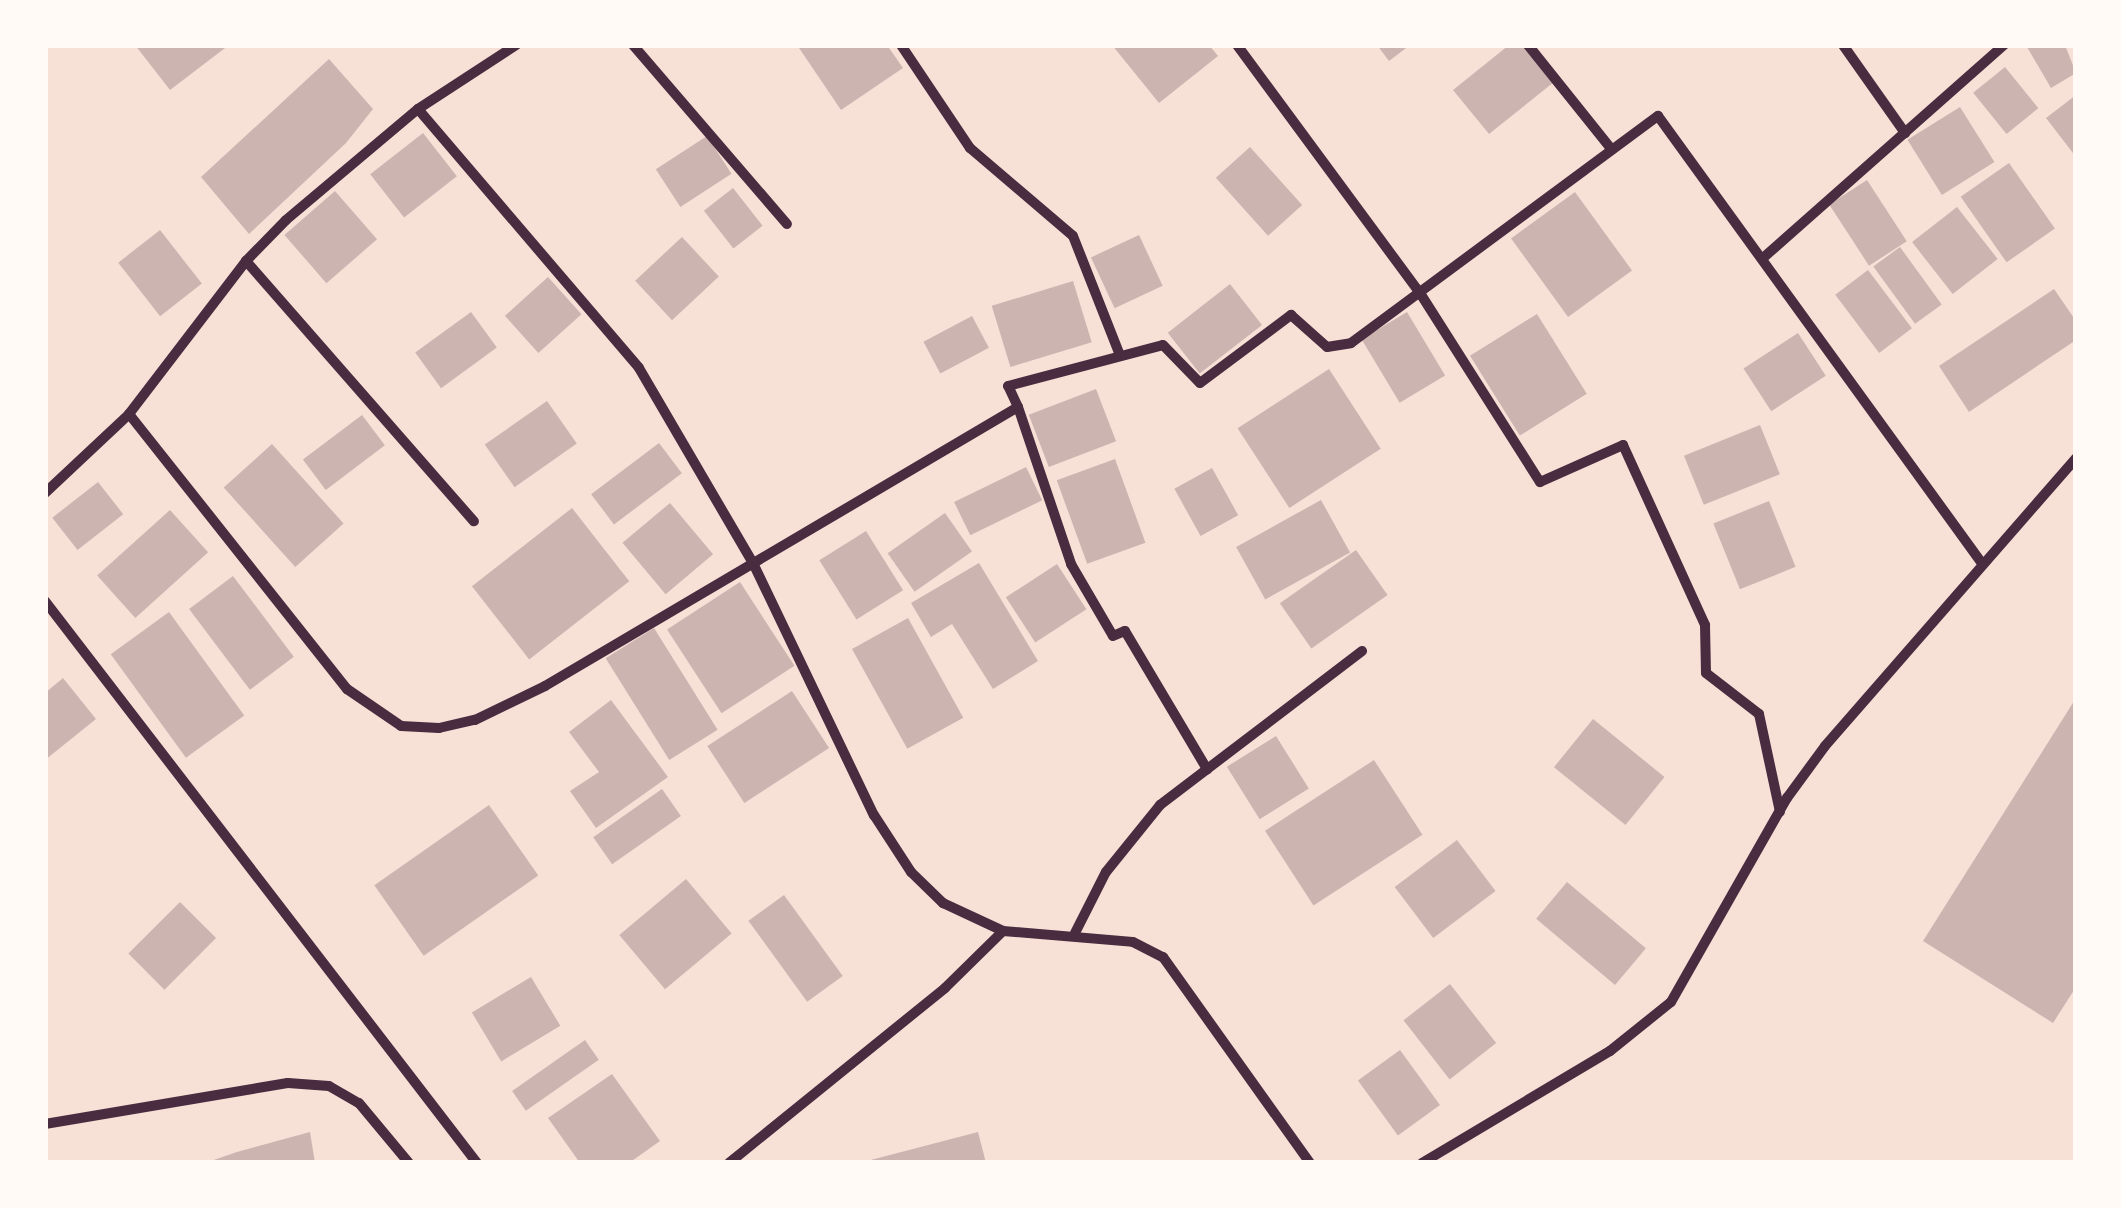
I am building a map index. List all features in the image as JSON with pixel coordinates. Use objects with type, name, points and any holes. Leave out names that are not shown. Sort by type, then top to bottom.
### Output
[{"type":"street","points":[[45,493],[130,414],[246,261],[418,108],[516,45]]},
{"type":"street","points":[[633,45],[787,224]]},
{"type":"street","points":[[901,45],[970,148],[1073,236],[1120,353]]},
{"type":"street","points":[[1236,45],[1420,293],[1540,482],[1623,445],[1705,625],[1706,673],[1759,714],[1780,812]]},
{"type":"street","points":[[1528,45],[1612,150]]},
{"type":"street","points":[[1843,45],[1905,133]]},
{"type":"street","points":[[1763,258],[2004,45]]},
{"type":"street","points":[[418,108],[639,368],[754,563],[892,848],[943,903],[1002,931],[1075,933],[1133,942],[1163,957],[1310,1163]]},
{"type":"street","points":[[1207,769],[1125,631],[1112,636],[1072,564],[1008,386],[1120,353],[1163,345],[1200,382],[1291,315],[1327,347],[1351,343],[1658,116],[1981,562]]},
{"type":"street","points":[[246,261],[474,521]]},
{"type":"street","points":[[130,414],[346,689],[401,726],[439,728],[475,720],[546,686],[1018,407]]},
{"type":"street","points":[[1422,1163],[1610,1051],[1670,1002],[1780,812],[1826,746],[1981,562],[2076,458]]},
{"type":"street","points":[[45,601],[476,1163]]},
{"type":"street","points":[[1075,933],[1126,841],[1207,769],[1362,650]]},
{"type":"street","points":[[729,1163],[945,988],[1002,931]]},
{"type":"street","points":[[45,1124],[288,1083],[328,1086],[360,1103],[408,1163]]},
{"type":"building","points":[[135,45],[229,45],[170,90]]},
{"type":"building","points":[[797,45],[887,45],[903,68],[841,110]]},
{"type":"building","points":[[1112,45],[1209,45],[1218,56],[1159,103]]},
{"type":"building","points":[[1377,45],[1410,45],[1389,61]]},
{"type":"building","points":[[1509,45],[1524,45],[1554,82],[1489,134],[1453,90]]},
{"type":"building","points":[[2065,45],[2076,73],[2051,88],[2027,47]]},
{"type":"building","points":[[329,59],[373,109],[346,143],[249,234],[201,177]]},
{"type":"building","points":[[2005,67],[2038,108],[2006,134],[1973,93]]},
{"type":"building","points":[[2076,95],[2076,157],[2046,118]]},
{"type":"building","points":[[1960,107],[1994,162],[1942,195],[1907,140]]},
{"type":"building","points":[[423,133],[457,176],[404,218],[370,174]]},
{"type":"building","points":[[707,136],[732,174],[680,207],[656,169]]},
{"type":"building","points":[[1250,147],[1302,205],[1268,236],[1216,178]]},
{"type":"building","points":[[2009,163],[2055,229],[2007,262],[1961,197]]},
{"type":"building","points":[[1867,180],[1907,241],[1869,266],[1829,205]]},
{"type":"building","points":[[733,188],[763,226],[733,249],[704,211]]},
{"type":"building","points":[[335,191],[377,239],[326,283],[284,235]]},
{"type":"building","points":[[1575,192],[1632,270],[1568,317],[1511,238]]},
{"type":"building","points":[[1957,207],[1998,259],[1953,294],[1912,242]]},
{"type":"building","points":[[160,230],[202,284],[160,316],[118,263]]},
{"type":"building","points":[[1139,235],[1163,286],[1115,308],[1091,257]]},
{"type":"building","points":[[682,237],[719,276],[672,320],[635,281]]},
{"type":"building","points":[[1900,247],[1942,304],[1915,324],[1873,266]]},
{"type":"building","points":[[1868,270],[1912,328],[1879,353],[1835,295]]},
{"type":"building","points":[[548,277],[581,314],[538,353],[505,316]]},
{"type":"building","points":[[1073,281],[1092,342],[1010,367],[992,306]]},
{"type":"building","points":[[1230,284],[1262,325],[1200,374],[1168,333]]},
{"type":"building","points":[[2054,289],[2076,321],[2076,340],[1969,412],[1939,366]]},
{"type":"building","points":[[471,312],[497,348],[441,388],[415,353]]},
{"type":"building","points":[[1407,312],[1445,375],[1400,403],[1362,339]]},
{"type":"building","points":[[1537,314],[1587,394],[1520,436],[1470,356]]},
{"type":"building","points":[[972,316],[989,348],[940,374],[923,342]]},
{"type":"building","points":[[1798,333],[1826,376],[1771,411],[1743,368]]},
{"type":"building","points":[[1329,369],[1381,449],[1289,508],[1238,428]]},
{"type":"building","points":[[1096,389],[1116,441],[1049,467],[1029,415]]},
{"type":"building","points":[[547,401],[577,444],[515,487],[485,445]]},
{"type":"building","points":[[362,415],[385,445],[326,490],[303,460]]},
{"type":"building","points":[[1760,425],[1780,474],[1704,505],[1684,456]]},
{"type":"building","points":[[659,443],[682,473],[614,525],[591,494]]},
{"type":"building","points":[[272,444],[344,524],[295,567],[224,487]]},
{"type":"building","points":[[1115,459],[1145,543],[1087,564],[1057,480]]},
{"type":"building","points":[[1026,467],[1042,500],[970,535],[954,502]]},
{"type":"building","points":[[1212,468],[1238,515],[1201,536],[1174,489]]},
{"type":"building","points":[[98,482],[123,514],[78,550],[52,518]]},
{"type":"building","points":[[1321,500],[1350,552],[1265,600],[1236,547]]},
{"type":"building","points":[[1769,501],[1796,567],[1740,589],[1713,523]]},
{"type":"building","points":[[670,503],[713,554],[666,594],[623,543]]},
{"type":"building","points":[[572,508],[629,581],[529,659],[472,586]]},
{"type":"building","points":[[170,510],[208,552],[135,618],[97,576]]},
{"type":"building","points":[[945,513],[972,552],[915,592],[888,553]]},
{"type":"building","points":[[866,531],[903,590],[856,620],[819,560]]},
{"type":"building","points":[[1356,550],[1388,595],[1311,648],[1280,603]]},
{"type":"building","points":[[979,563],[1038,661],[993,689],[952,624],[931,637],[911,603]]},
{"type":"building","points":[[1057,564],[1086,609],[1035,643],[1006,597]]},
{"type":"building","points":[[233,576],[294,657],[250,690],[189,609]]},
{"type":"building","points":[[740,582],[794,666],[721,713],[667,629]]},
{"type":"building","points":[[169,612],[244,716],[186,758],[111,654]]},
{"type":"building","points":[[908,618],[963,718],[907,749],[852,649]]},
{"type":"building","points":[[654,628],[718,730],[669,760],[606,658]]},
{"type":"building","points":[[63,678],[96,719],[45,760],[45,693]]},
{"type":"building","points":[[792,691],[829,748],[744,803],[707,746]]},
{"type":"building","points":[[2076,698],[2076,987],[2053,1023],[1923,941]]},
{"type":"building","points":[[611,700],[668,777],[596,828],[570,791],[599,772],[569,732]]},
{"type":"building","points":[[1593,719],[1664,777],[1625,825],[1554,767]]},
{"type":"building","points":[[1276,736],[1309,789],[1260,819],[1227,767]]},
{"type":"building","points":[[1374,760],[1422,835],[1313,905],[1265,831]]},
{"type":"building","points":[[662,789],[681,816],[612,864],[593,837]]},
{"type":"building","points":[[489,805],[538,875],[424,956],[374,885]]},
{"type":"building","points":[[1457,840],[1496,891],[1433,938],[1395,887]]},
{"type":"building","points":[[686,879],[732,933],[665,989],[619,935]]},
{"type":"building","points":[[1567,882],[1646,948],[1615,985],[1536,919]]},
{"type":"building","points":[[784,895],[843,976],[807,1002],[748,921]]},
{"type":"building","points":[[180,902],[216,938],[164,990],[128,954]]},
{"type":"building","points":[[531,977],[560,1026],[501,1061],[472,1013]]},
{"type":"building","points":[[1450,984],[1496,1043],[1450,1079],[1404,1020]]},
{"type":"building","points":[[585,1040],[599,1060],[526,1111],[512,1091]]},
{"type":"building","points":[[1400,1050],[1440,1105],[1398,1136],[1358,1081]]},
{"type":"building","points":[[612,1074],[660,1141],[629,1163],[580,1163],[548,1118]]},
{"type":"building","points":[[310,1132],[315,1163],[205,1163],[237,1152]]},
{"type":"building","points":[[978,1132],[986,1163],[863,1163],[863,1162]]}]
